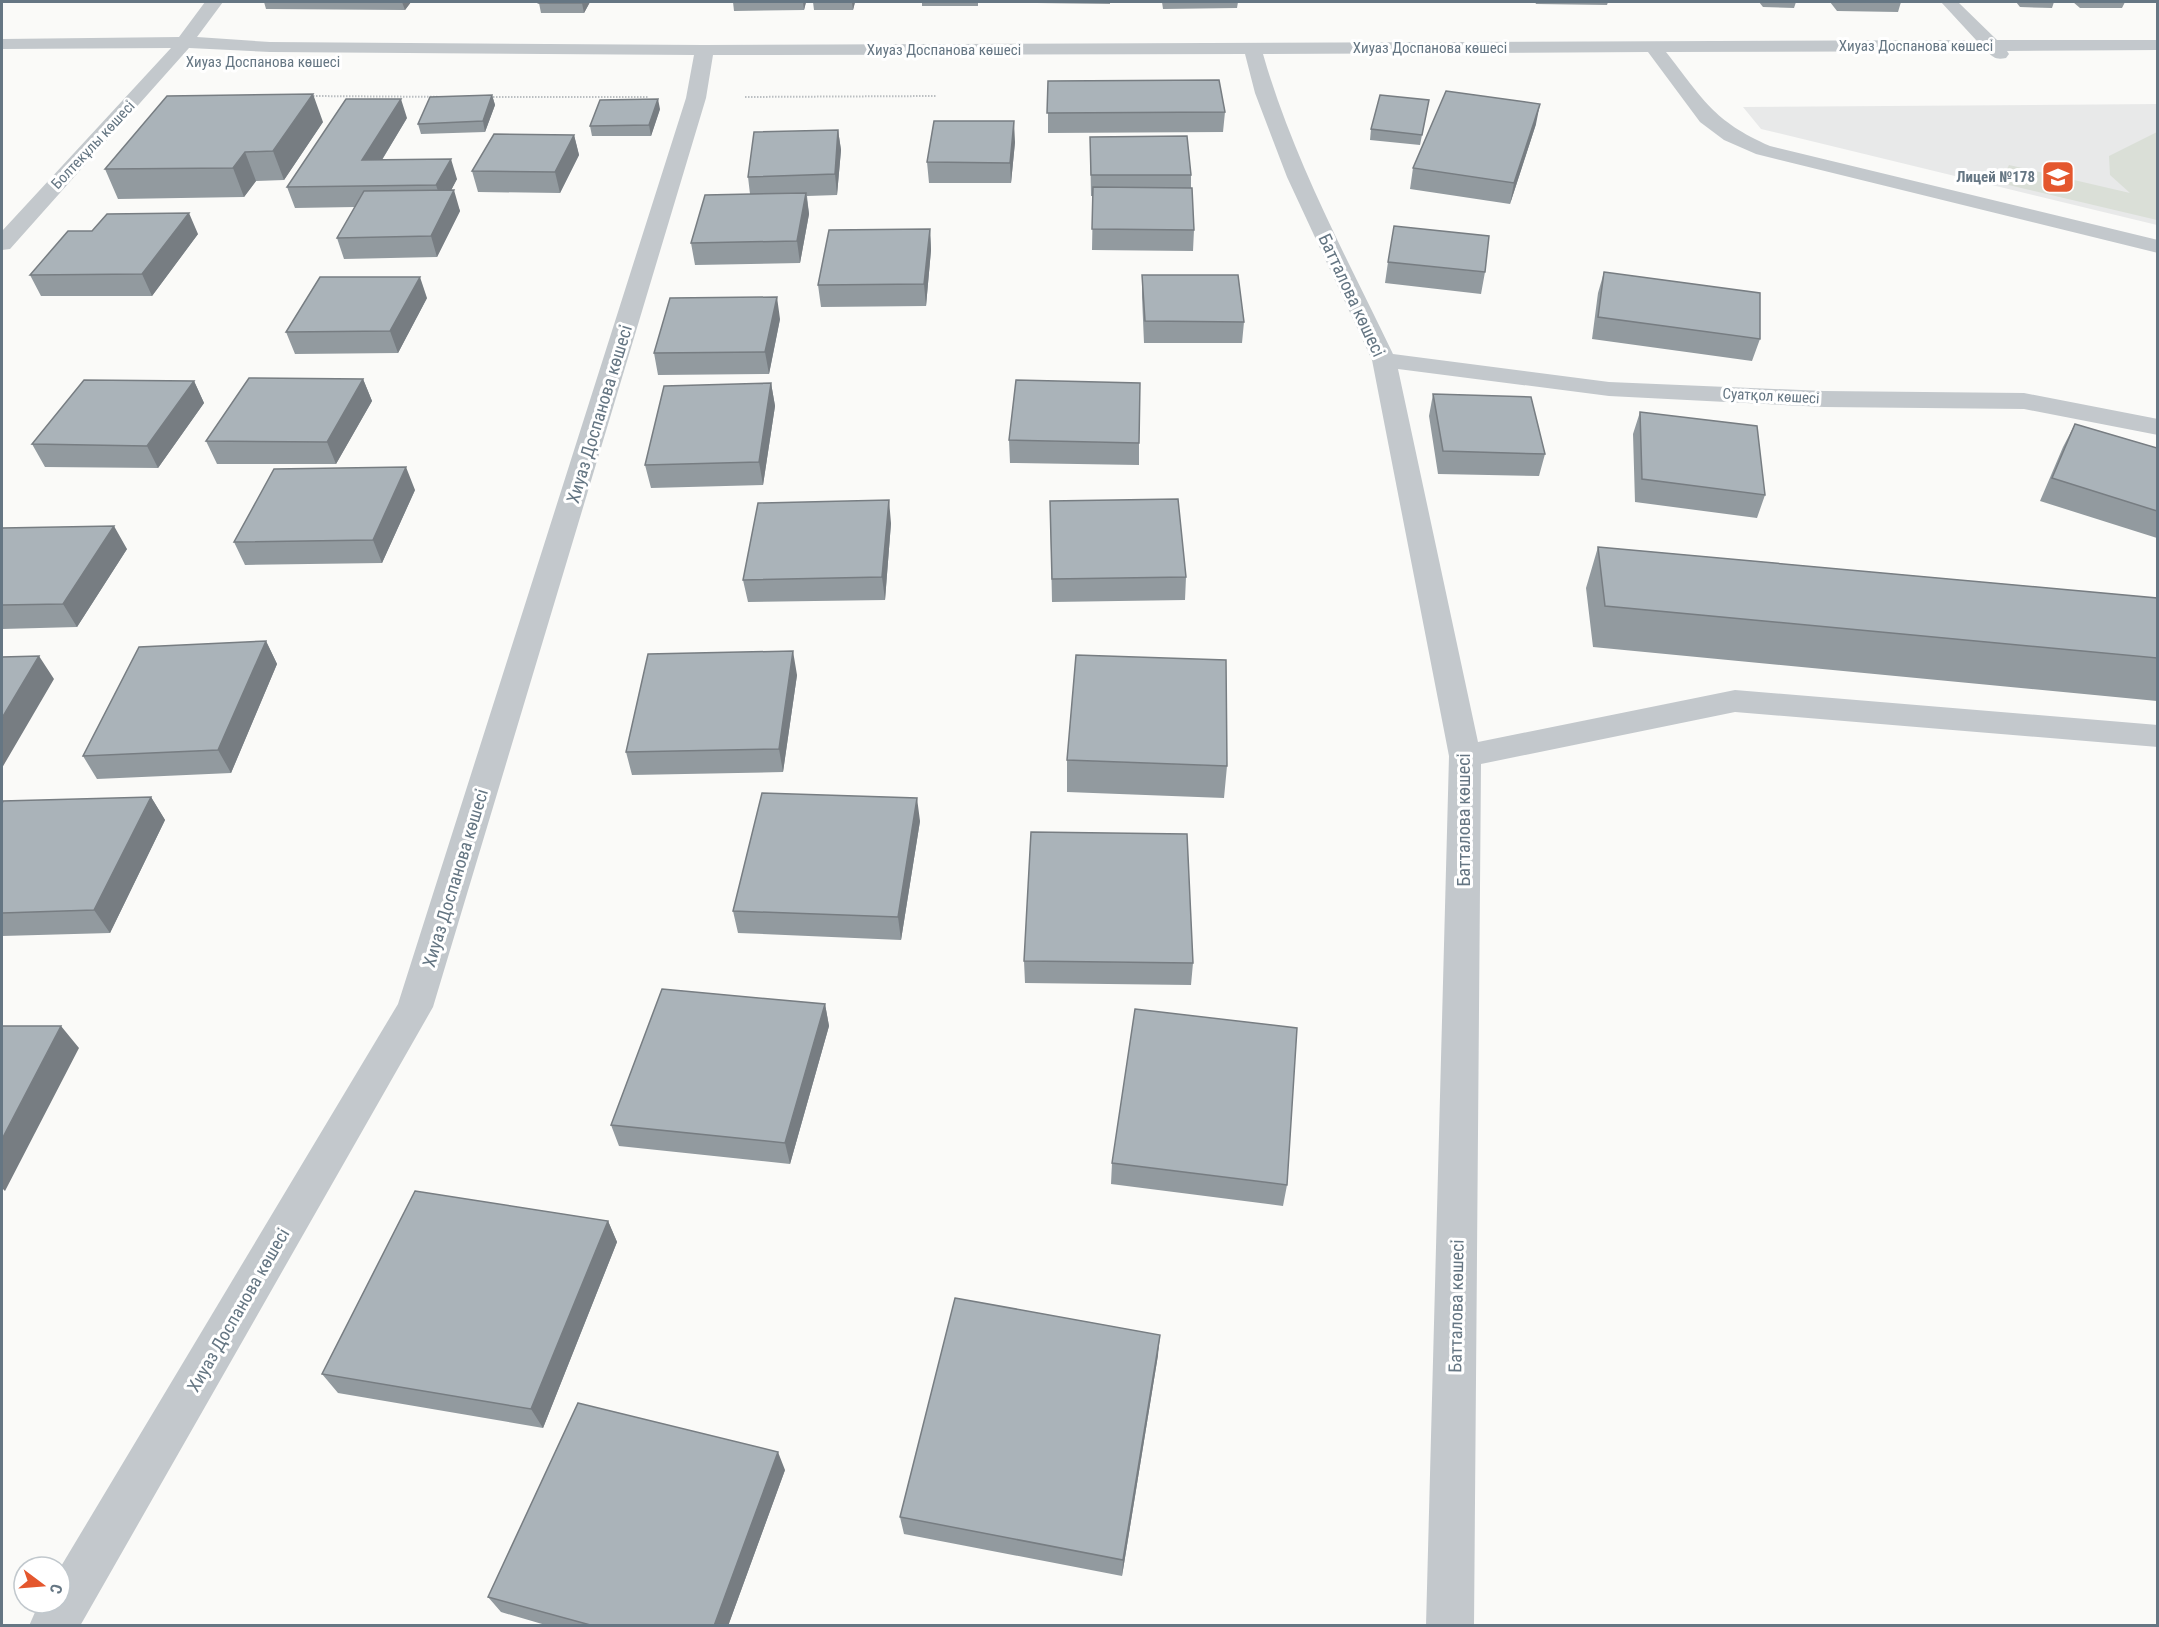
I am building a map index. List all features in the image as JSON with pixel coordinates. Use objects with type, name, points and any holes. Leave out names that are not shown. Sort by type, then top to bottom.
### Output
[{"type":"street","name":"Болтекұлы көшесі","points":[[2,244],[170,61],[214,2]]},
{"type":"street","points":[[1949,2],[1997,51]]},
{"type":"street","name":"Хиуаз Доспанова көшесі","points":[[2,44],[182,42],[270,47],[704,57]]},
{"type":"street","name":"Хиуаз Доспанова көшесі","points":[[2,59],[170,61],[1255,56],[1997,51],[2157,45]]},
{"type":"street","name":"Хиуаз Доспанова көшесі","points":[[1997,51],[2157,56]]},
{"type":"street","points":[[1658,53],[1707,118],[1731,136],[1763,150],[2157,246]]},
{"type":"street","name":"Батталова көшесі","points":[[1255,56],[1265,93],[1297,177],[1384,360],[1465,756],[1450,1626]]},
{"type":"street","name":"Хиуаз Доспанова көшесі","points":[[53,1626],[416,1006],[696,98],[704,57]]},
{"type":"street","name":"Суатқол көшесі","points":[[1384,360],[1609,388],[1824,399],[2024,401],[2157,427]]},
{"type":"street","points":[[1465,756],[1735,701],[2157,736]]},
{"type":"shaded area","name":"Лицей №178","points":[[2157,104],[2157,225],[1761,129],[1743,107]]},
{"type":"shaded area","points":[[2157,132],[2157,220],[2000,183],[2009,165],[2130,193],[2110,175],[2109,156]]},
{"type":"building","points":[[540,2],[583,2],[539,3]]},
{"type":"building","points":[[1219,80],[1225,112],[1047,113],[1048,81]]},
{"type":"building","points":[[1446,91],[1540,104],[1514,183],[1413,168]]},
{"type":"building","points":[[313,94],[273,151],[245,152],[233,168],[105,169],[167,96]]},
{"type":"building","points":[[492,95],[483,121],[418,124],[430,97]]},
{"type":"building","points":[[1380,95],[1429,100],[1422,135],[1371,129]]},
{"type":"building","points":[[346,99],[401,99],[362,160],[451,159],[436,185],[287,187]]},
{"type":"building","points":[[658,99],[649,125],[590,126],[600,100]]},
{"type":"building","points":[[934,121],[1014,121],[1010,163],[927,162]]},
{"type":"building","points":[[838,130],[835,174],[748,177],[754,132]]},
{"type":"building","points":[[494,134],[574,135],[555,172],[472,171]]},
{"type":"building","points":[[1187,136],[1191,175],[1091,175],[1090,137]]},
{"type":"building","points":[[1093,187],[1192,188],[1194,230],[1092,229]]},
{"type":"building","points":[[454,190],[431,236],[337,238],[364,191]]},
{"type":"building","points":[[806,193],[797,241],[691,243],[705,195]]},
{"type":"building","points":[[189,213],[142,274],[30,275],[68,231],[92,231],[107,214]]},
{"type":"building","points":[[1394,226],[1489,236],[1485,272],[1388,262]]},
{"type":"building","points":[[930,229],[924,284],[818,285],[829,230]]},
{"type":"building","points":[[1604,272],[1760,293],[1760,339],[1598,317]]},
{"type":"building","points":[[1142,275],[1238,275],[1244,322],[1145,321]]},
{"type":"building","points":[[320,277],[420,277],[390,331],[286,332]]},
{"type":"building","points":[[777,297],[765,352],[654,353],[670,298]]},
{"type":"building","points":[[249,378],[363,379],[327,442],[206,441]]},
{"type":"building","points":[[84,380],[194,381],[147,446],[32,444]]},
{"type":"building","points":[[1016,380],[1140,383],[1139,443],[1009,440]]},
{"type":"building","points":[[771,383],[759,462],[645,465],[664,386]]},
{"type":"building","points":[[1433,394],[1531,397],[1545,454],[1443,451]]},
{"type":"building","points":[[1640,412],[1757,426],[1765,495],[1642,479]]},
{"type":"building","points":[[2075,424],[2157,448],[2157,511],[2052,478]]},
{"type":"building","points":[[406,467],[373,540],[234,542],[274,469]]},
{"type":"building","points":[[1178,499],[1186,577],[1052,579],[1050,501]]},
{"type":"building","points":[[889,500],[882,577],[743,580],[758,503]]},
{"type":"building","points":[[114,526],[63,604],[2,605],[2,528]]},
{"type":"building","points":[[1598,547],[2157,598],[2157,658],[1605,606]]},
{"type":"building","points":[[266,641],[218,750],[83,756],[139,647]]},
{"type":"building","points":[[793,651],[779,749],[626,752],[648,654]]},
{"type":"building","points":[[1076,655],[1226,660],[1227,766],[1067,760]]},
{"type":"building","points":[[39,656],[2,718],[2,657]]},
{"type":"building","points":[[762,793],[917,798],[898,917],[733,911]]},
{"type":"building","points":[[151,797],[94,910],[2,913],[3,801]]},
{"type":"building","points":[[1031,832],[1187,834],[1193,963],[1024,961]]},
{"type":"building","points":[[662,989],[825,1004],[785,1143],[611,1125]]},
{"type":"building","points":[[1135,1009],[1297,1028],[1287,1185],[1112,1163]]},
{"type":"building","points":[[2,1026],[61,1026],[2,1139]]},
{"type":"building","points":[[415,1191],[608,1221],[531,1409],[322,1374]]},
{"type":"building","points":[[955,1298],[1160,1335],[1123,1560],[900,1517]]},
{"type":"building","points":[[578,1403],[778,1452],[714,1626],[594,1626],[488,1597]]},
{"type":"place","name":"Лицей №178","points":[[2058,177]]}]
